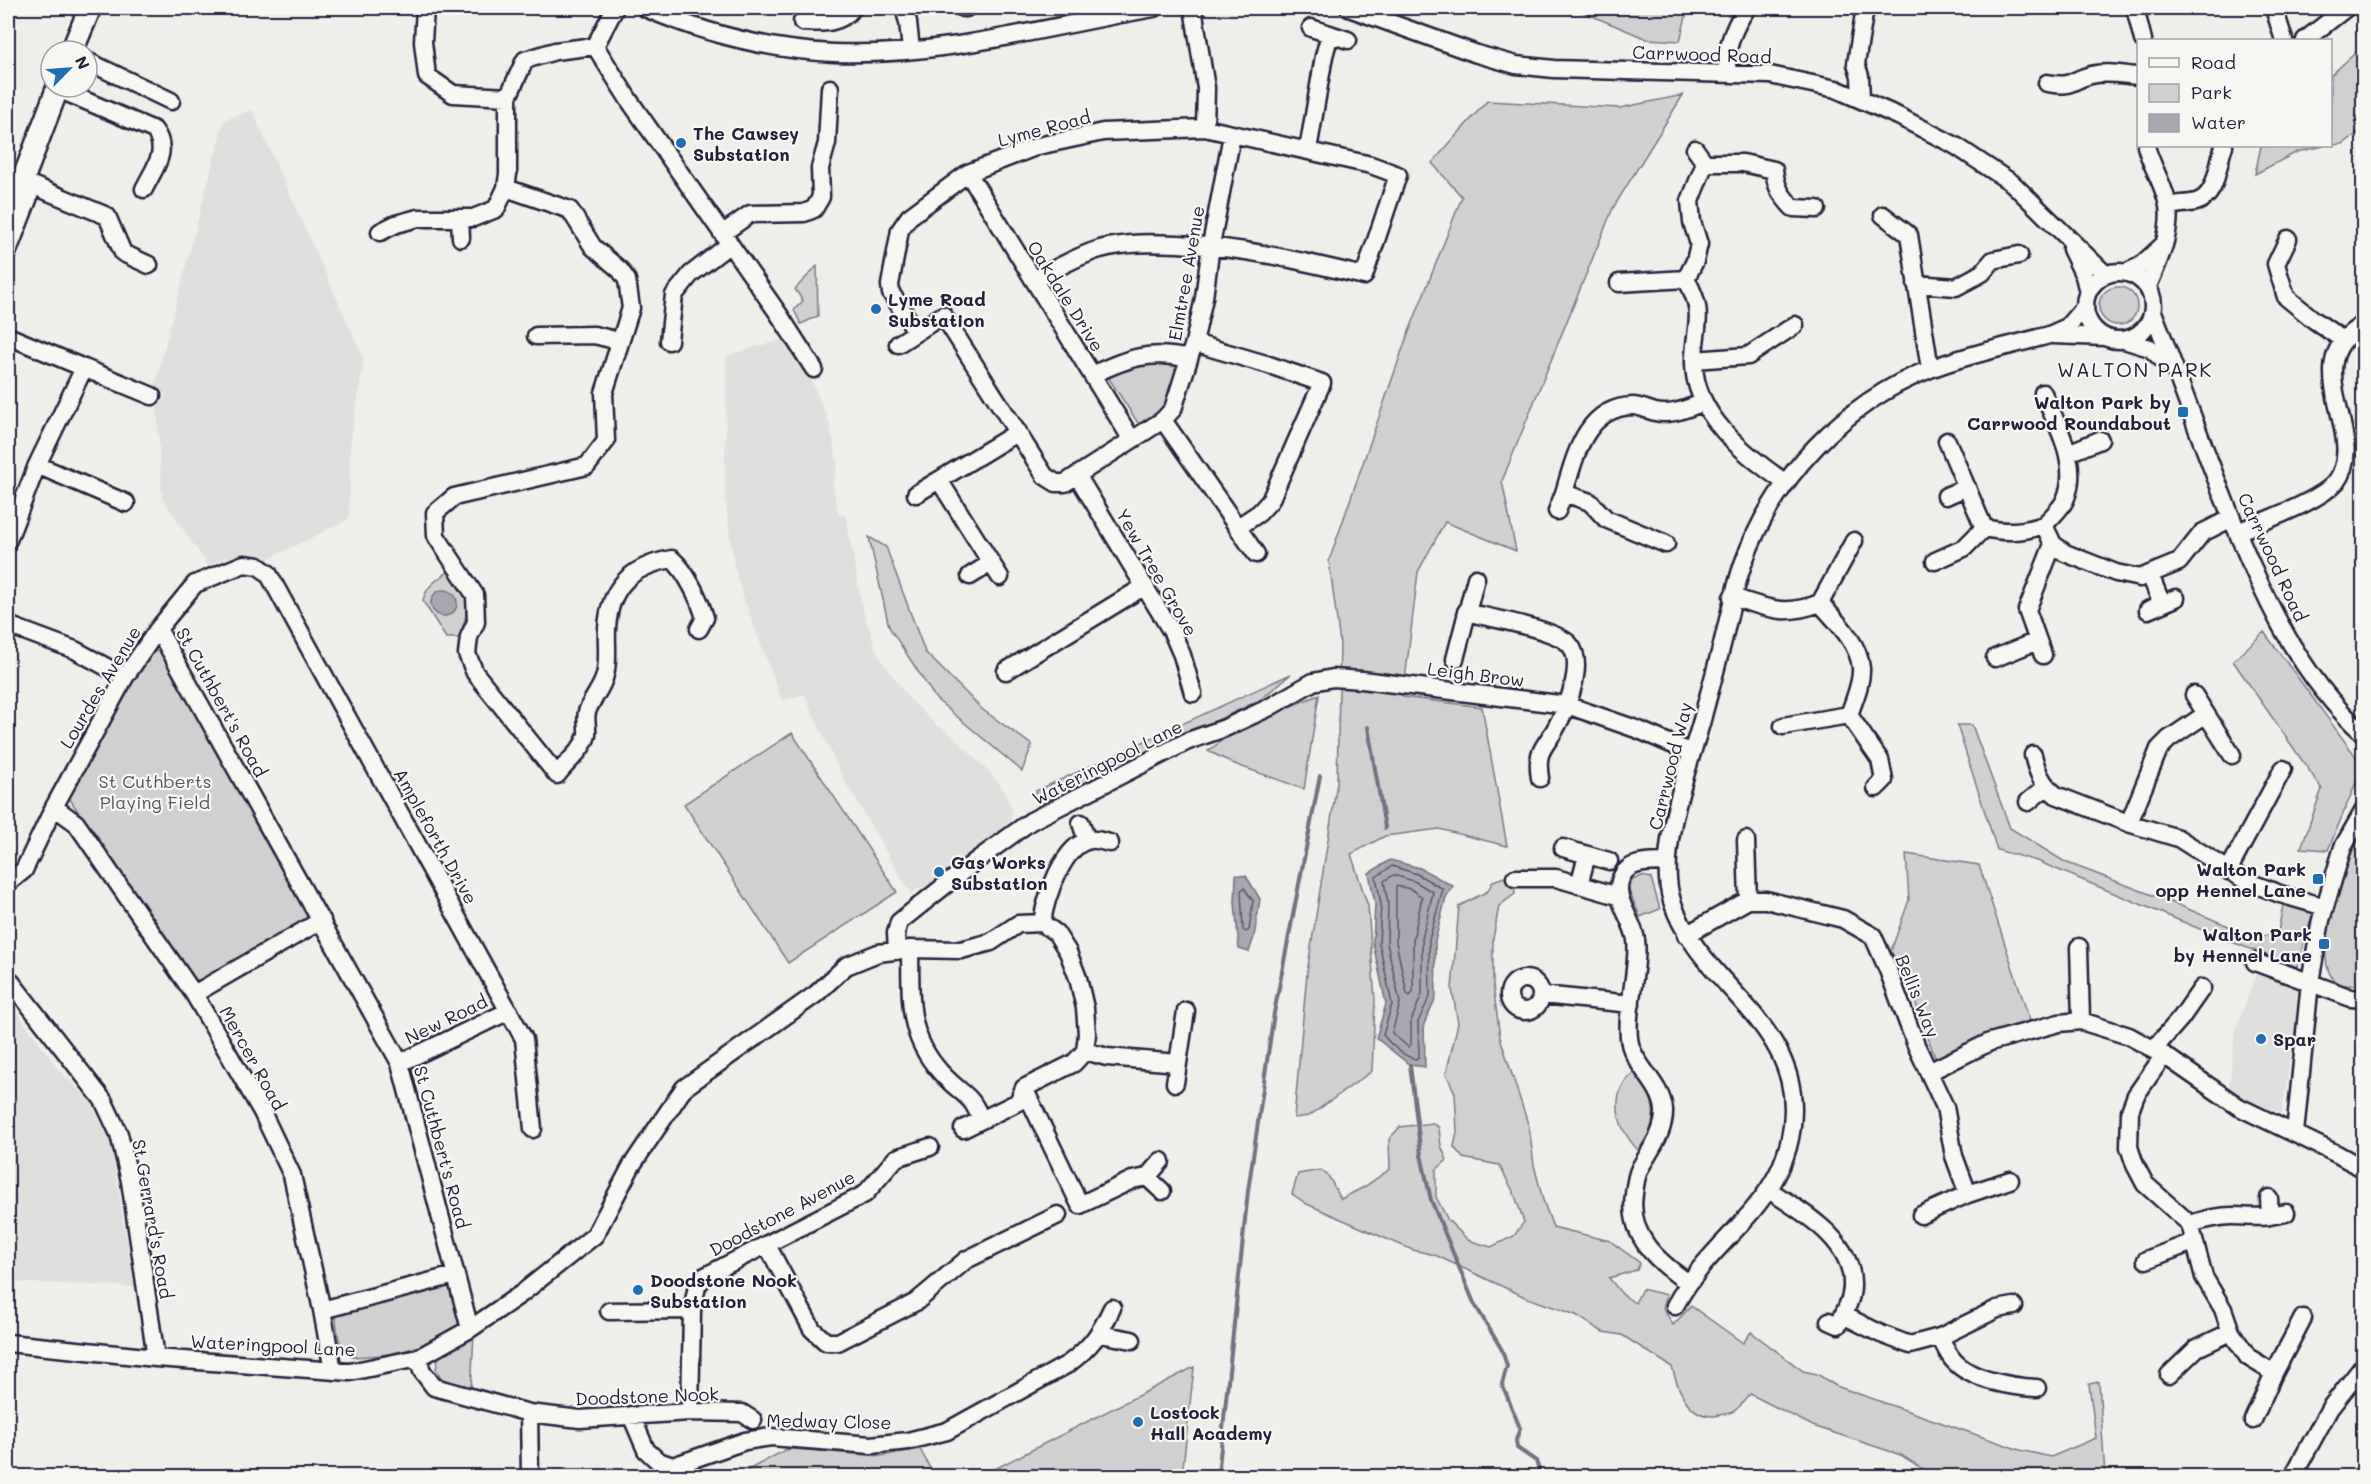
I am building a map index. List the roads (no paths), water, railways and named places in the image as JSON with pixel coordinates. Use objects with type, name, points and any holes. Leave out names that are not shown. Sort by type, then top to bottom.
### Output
[{"type":"main road","points":[[77,39],[90,8]]},
{"type":"main road","points":[[8,219],[54,99]]},
{"type":"street","points":[[425,8],[423,42],[427,76],[453,94],[508,97]]},
{"type":"street","points":[[595,46],[615,8]]},
{"type":"street","points":[[645,8],[702,29],[748,41],[833,53],[910,50],[961,44],[1154,8]]},
{"type":"street","points":[[802,22],[826,24],[835,21],[853,8]]},
{"type":"street","points":[[904,8],[908,22],[910,50]]},
{"type":"street","points":[[1193,8],[1206,88],[1205,128]]},
{"type":"street","name":"Carrwood Road","points":[[1349,8],[1478,54],[1516,65],[1554,69],[1728,72],[1770,75],[1836,89],[1956,146],[2012,183],[2105,274]]},
{"type":"street","points":[[1728,72],[1726,62],[1729,45],[1740,17],[1747,8]]},
{"type":"street","points":[[1861,99],[1860,76],[1856,64],[1866,8]]},
{"type":"street","points":[[2135,8],[2143,39]]},
{"type":"street","points":[[2274,8],[2284,39]]},
{"type":"street","points":[[2306,39],[2346,8]]},
{"type":"street","points":[[1311,28],[1348,40]]},
{"type":"street","points":[[1308,150],[1330,34]]},
{"type":"street","points":[[380,232],[396,224],[418,218],[473,218],[496,209],[506,188],[508,174],[508,97],[525,60],[555,51],[595,46]]},
{"type":"street","points":[[595,46],[623,92],[726,238],[814,369]]},
{"type":"street","points":[[99,67],[171,101]]},
{"type":"street","points":[[2047,83],[2060,86],[2072,84],[2091,75],[2102,74],[2137,76]]},
{"type":"street","points":[[669,341],[674,295],[750,214],[804,213],[814,209],[821,197],[820,168],[827,143],[830,88]]},
{"type":"street","points":[[83,99],[154,130],[162,140],[162,151],[144,189]]},
{"type":"street","name":"Lyme Road","points":[[916,331],[891,293],[890,285],[900,230],[916,211],[968,173],[1038,146],[1103,132],[1205,128],[1371,165],[1398,175],[1364,276],[1269,253],[1210,245]]},
{"type":"street","name":"Elmtree Avenue","points":[[1018,432],[1045,476],[1052,482],[1065,483],[1163,420],[1173,409],[1204,298],[1210,245],[1232,135]]},
{"type":"street","points":[[2146,147],[2168,206],[2168,227],[2148,286]]},
{"type":"street","points":[[2168,206],[2196,202],[2204,198],[2215,181],[2224,147]]},
{"type":"street","points":[[1695,148],[1705,163]]},
{"type":"street","points":[[1705,163],[1743,163],[1774,170],[1780,194],[1793,208],[1817,209]]},
{"type":"street","points":[[1686,279],[1700,244],[1692,222],[1690,201],[1705,163]]},
{"type":"street","name":"Oakdale Drive","points":[[968,173],[1132,440]]},
{"type":"street","points":[[8,251],[29,197],[21,187]]},
{"type":"street","points":[[21,187],[107,216],[123,253],[149,265]]},
{"type":"street","points":[[506,188],[570,210],[593,247],[620,270],[627,280],[631,308],[604,393],[606,441],[587,466],[454,497],[435,513],[436,536],[475,595],[476,622],[469,637],[467,654],[475,673],[557,775],[580,752],[587,734],[586,713],[605,677],[608,616],[611,603],[614,593],[628,576],[672,559],[682,567],[700,600],[705,618],[699,629]]},
{"type":"street","points":[[1883,215],[1909,235],[1930,369]]},
{"type":"street","points":[[460,218],[461,238]]},
{"type":"street","name":"Carrwood Road","points":[[2057,228],[2076,255],[2087,299]]},
{"type":"street","points":[[2288,238],[2276,264],[2286,297],[2343,340]]},
{"type":"street","points":[[1034,280],[1079,256],[1120,244],[1210,245]]},
{"type":"street","points":[[2127,272],[2138,277],[2148,286],[2154,303],[2153,312],[2143,331],[2124,340],[2107,338],[2089,322],[2087,299],[2094,283],[2105,274],[2127,272],[2140,266],[2163,245]]},
{"type":"street","points":[[1916,284],[1956,287],[1982,273],[1993,260],[2019,255]]},
{"type":"street","points":[[1619,283],[1686,279]]},
{"type":"street","points":[[1686,279],[1699,307],[1694,360],[1697,383],[1704,402],[1741,449],[1786,483]]},
{"type":"street","name":"Carrwood Way","points":[[1674,1306],[1687,1282],[1769,1190],[1788,1154],[1793,1111],[1788,1073],[1776,1043],[1686,935],[1671,899],[1667,862],[1676,809],[1719,660],[1732,597],[1744,561],[1772,505],[1786,483],[1813,450],[1844,421],[1902,382],[1930,369],[2049,335],[2067,327],[2087,299]]},
{"type":"street","name":"Carrwood Road","points":[[2153,312],[2235,525],[2264,592],[2300,657],[2318,684],[2344,717],[2364,734]]},
{"type":"street","points":[[897,344],[944,315],[1018,432],[916,494]]},
{"type":"street","points":[[2044,525],[2053,544],[2066,553],[2129,578],[2150,575],[2179,562],[2202,533],[2235,525],[2321,493],[2336,482],[2341,474],[2350,445],[2335,384],[2333,365],[2343,340],[2364,324]]},
{"type":"street","points":[[1694,360],[1749,356],[1795,325]]},
{"type":"street","points":[[536,336],[594,335],[619,341]]},
{"type":"street","name":"Carrwood Way","points":[[2049,335],[2107,338]]},
{"type":"street","points":[[8,336],[152,396]]},
{"type":"street","name":"Carrwood Road","points":[[2124,340],[2150,348],[2163,358],[2178,378]]},
{"type":"street","points":[[1092,375],[1121,361],[1145,355],[1191,351],[1269,365],[1322,383],[1270,501],[1259,513],[1238,527]]},
{"type":"street","points":[[8,540],[37,465],[84,368]]},
{"type":"street","points":[[1984,528],[2011,532],[2044,525],[2065,501],[2073,474],[2068,453],[2043,393]]},
{"type":"street","points":[[1557,511],[1587,431],[1593,422],[1606,413],[1633,406],[1670,413],[1704,402]]},
{"type":"street","points":[[1163,420],[1256,554]]},
{"type":"street","points":[[2068,453],[2100,440]]},
{"type":"street","points":[[1947,441],[1984,528]]},
{"type":"street","points":[[37,465],[126,503]]},
{"type":"street","name":"Yew Tree Grove","points":[[1077,475],[1177,642],[1193,693]]},
{"type":"street","points":[[939,480],[995,570],[970,576]]},
{"type":"street","points":[[1946,496],[1967,487]]},
{"type":"street","points":[[1564,493],[1590,502],[1606,519],[1666,544]]},
{"type":"street","points":[[1935,561],[1965,548],[1984,528]]},
{"type":"street","points":[[1732,597],[1780,612],[1802,610],[1820,603],[1854,541]]},
{"type":"street","points":[[1995,658],[2040,648],[2027,610],[2053,544]]},
{"type":"street","name":"Lourdes Avenue","points":[[8,883],[24,870],[54,807],[125,677],[158,629],[195,584],[244,564],[258,566],[268,573]]},
{"type":"street","name":"Ampleforth Drive","points":[[268,573],[524,1039],[533,1130]]},
{"type":"street","points":[[2150,575],[2162,604]]},
{"type":"street","points":[[1455,659],[1476,578]]},
{"type":"street","points":[[1006,671],[1145,586]]},
{"type":"street","points":[[1820,603],[1839,624],[1854,646],[1861,667],[1849,715]]},
{"type":"street","points":[[1466,612],[1557,635],[1571,646],[1577,666],[1567,705],[1539,754],[1537,761],[1540,777]]},
{"type":"street","points":[[8,625],[75,650],[125,677]]},
{"type":"street","name":"St Cuthbert's Road","points":[[158,629],[400,1063],[470,1329]]},
{"type":"street","name":"Wateringpool Lane","points":[[981,1120],[976,1105],[966,1094],[947,1080],[925,1053],[915,1032],[903,950],[896,933],[899,922],[977,860],[1031,821],[1188,741],[1225,728],[1268,708],[1313,681],[1333,678],[1381,683]]},
{"type":"street","name":"Leigh Brow","points":[[1381,683],[1567,705],[1639,730],[1692,753]]},
{"type":"street","points":[[2194,695],[2232,755]]},
{"type":"street","points":[[2129,824],[2159,749],[2206,714]]},
{"type":"street","points":[[1783,726],[1849,715]]},
{"type":"street","points":[[1849,715],[1880,760],[1884,780],[1876,788]]},
{"type":"street","points":[[2033,755],[2039,776],[2046,787],[2056,795],[2129,824],[2178,838],[2228,872],[2280,894],[2325,907]]},
{"type":"street","points":[[2228,872],[2283,769]]},
{"type":"street","points":[[2028,802],[2046,787]]},
{"type":"street","name":"Mercer Road","points":[[54,807],[76,823],[194,994],[262,1112],[292,1175],[333,1371]]},
{"type":"street","points":[[2295,1133],[2310,982],[2325,907],[2343,847],[2364,810]]},
{"type":"street","points":[[1081,823],[1087,841]]},
{"type":"street","points":[[963,1129],[1018,1102],[1024,1088],[1074,1063],[1084,1051],[1087,1034],[1085,1008],[1078,978],[1068,952],[1056,933],[1042,923],[1044,907],[1062,864],[1075,848],[1093,839],[1110,843]]},
{"type":"street","points":[[1686,935],[1748,900],[1746,840]]},
{"type":"street","points":[[1563,848],[1609,861]]},
{"type":"street","points":[[1579,885],[1587,855]]},
{"type":"street","points":[[1667,862],[1635,864],[1628,868],[1622,875],[1618,896],[1629,918],[1636,941],[1630,1004],[1631,1048],[1657,1090],[1664,1108],[1663,1126],[1638,1171],[1632,1207],[1634,1223],[1652,1253],[1687,1282]]},
{"type":"street","points":[[1515,878],[1556,878],[1618,896]]},
{"type":"street","name":"Bellis Way","points":[[1748,900],[1766,900],[1843,918],[1873,936],[1945,1107],[1954,1156],[1968,1194]]},
{"type":"street","points":[[194,994],[322,920]]},
{"type":"street","name":"Wateringpool Lane","points":[[8,1343],[156,1358],[350,1372],[418,1358],[470,1329],[521,1294],[595,1235],[632,1165],[684,1088],[816,994],[846,966],[878,953],[903,950],[961,950],[991,942],[1018,924],[1042,923]]},
{"type":"street","points":[[2079,947],[2081,1021]]},
{"type":"street","points":[[2255,962],[2351,998],[2364,999]]},
{"type":"street","name":"St Gerrard's Road","points":[[8,978],[103,1100],[119,1134],[130,1181],[156,1358]]},
{"type":"street","points":[[2202,988],[2159,1052],[2136,1095],[2130,1111],[2129,1147],[2145,1184],[2190,1224],[2204,1277],[2223,1309],[2231,1332],[2248,1357],[2274,1373]]},
{"type":"street","points":[[1542,995],[1630,1004]]},
{"type":"street","name":"New Road","points":[[400,1063],[509,1011]]},
{"type":"street","points":[[1175,1083],[1186,1011]]},
{"type":"street","points":[[1929,1072],[1990,1042],[2059,1023],[2081,1021],[2129,1036],[2159,1052],[2240,1107],[2364,1169]]},
{"type":"street","points":[[1084,1051],[1107,1057],[1178,1063]]},
{"type":"street","points":[[1024,1088],[1080,1205],[1132,1180],[1147,1177],[1161,1161]]},
{"type":"street","name":"Doodstone Avenue","points":[[690,1412],[692,1310],[697,1286],[705,1275],[865,1194],[896,1158],[930,1147]]},
{"type":"street","points":[[1147,1177],[1162,1191]]},
{"type":"street","points":[[1922,1215],[1968,1194],[2010,1180]]},
{"type":"street","points":[[1769,1190],[1831,1235],[1842,1252],[1850,1270],[1852,1285],[1850,1300],[1836,1318],[1910,1345],[1940,1337],[1997,1309],[2014,1306]]},
{"type":"street","points":[[2190,1224],[2232,1216],[2254,1219],[2278,1214],[2269,1198]]},
{"type":"street","points":[[767,1245],[812,1329],[826,1342],[838,1342],[916,1302],[966,1260],[1058,1215]]},
{"type":"street","points":[[2146,1260],[2193,1242]]},
{"type":"street","name":"Wateringpool Lane","points":[[322,1310],[455,1275]]},
{"type":"street","name":"Medway Close","points":[[631,1415],[646,1450],[658,1461],[673,1466],[745,1441],[771,1437],[871,1445],[908,1441],[947,1431],[1068,1364],[1086,1350],[1100,1334],[1112,1308]]},
{"type":"street","points":[[609,1311],[692,1310]]},
{"type":"street","points":[[2253,1420],[2274,1373],[2303,1318]]},
{"type":"street","points":[[2166,1376],[2197,1348],[2231,1332]]},
{"type":"street","points":[[1100,1334],[1132,1340]]},
{"type":"street","points":[[1940,1337],[1952,1359],[1963,1370],[2018,1387],[2037,1388]]},
{"type":"street","name":"Doodstone Nook","points":[[418,1358],[422,1371],[434,1386],[529,1413],[580,1419],[690,1412],[742,1413],[753,1420]]},
{"type":"street","points":[[2293,1476],[2330,1408],[2364,1365]]},
{"type":"street","points":[[529,1413],[530,1476]]},
{"type":"water","points":[[444,590],[453,594],[457,603],[453,612],[444,616],[435,612],[431,603],[435,594]]},
{"type":"water","points":[[1390,860],[1420,868],[1453,886],[1446,897],[1435,941],[1436,997],[1424,1024],[1425,1067],[1410,1065],[1376,1038],[1386,1004],[1373,943],[1375,904],[1369,873]]},
{"type":"water","points":[[1236,875],[1246,876],[1260,899],[1254,937],[1249,952],[1239,949],[1235,903]]},
{"type":"waterway","points":[[1368,727],[1385,828]]},
{"type":"waterway","points":[[1218,1476],[1248,1191],[1274,1013],[1320,776]]},
{"type":"waterway","points":[[1410,1065],[1421,1155],[1431,1200],[1474,1303],[1502,1350],[1507,1366],[1502,1384],[1520,1428],[1516,1440],[1517,1448],[1536,1461],[1541,1476]]},
{"type":"place","name":"The Cawsey Substation","points":[[681,143]]},
{"type":"place","name":"Lyme Road Substation","points":[[876,309]]},
{"type":"place","name":"Walton Park by Carrwood Roundabout","points":[[2183,412]]},
{"type":"place","name":"Gas Works Substation","points":[[939,872]]},
{"type":"place","name":"Walton Park opp Hennel Lane","points":[[2318,879]]},
{"type":"place","name":"Walton Park by Hennel Lane","points":[[2324,944]]},
{"type":"place","name":"Spar","points":[[2261,1039]]},
{"type":"place","name":"Doodstone Nook Substation","points":[[638,1290]]},
{"type":"place","name":"Lostock Hall Academy","points":[[1138,1422]]},
{"type":"district","name":"WALTON PARK","points":[[2135,369]]},
{"type":"park label","name":"St Cuthberts Playing Field","points":[[155,791]]}]
